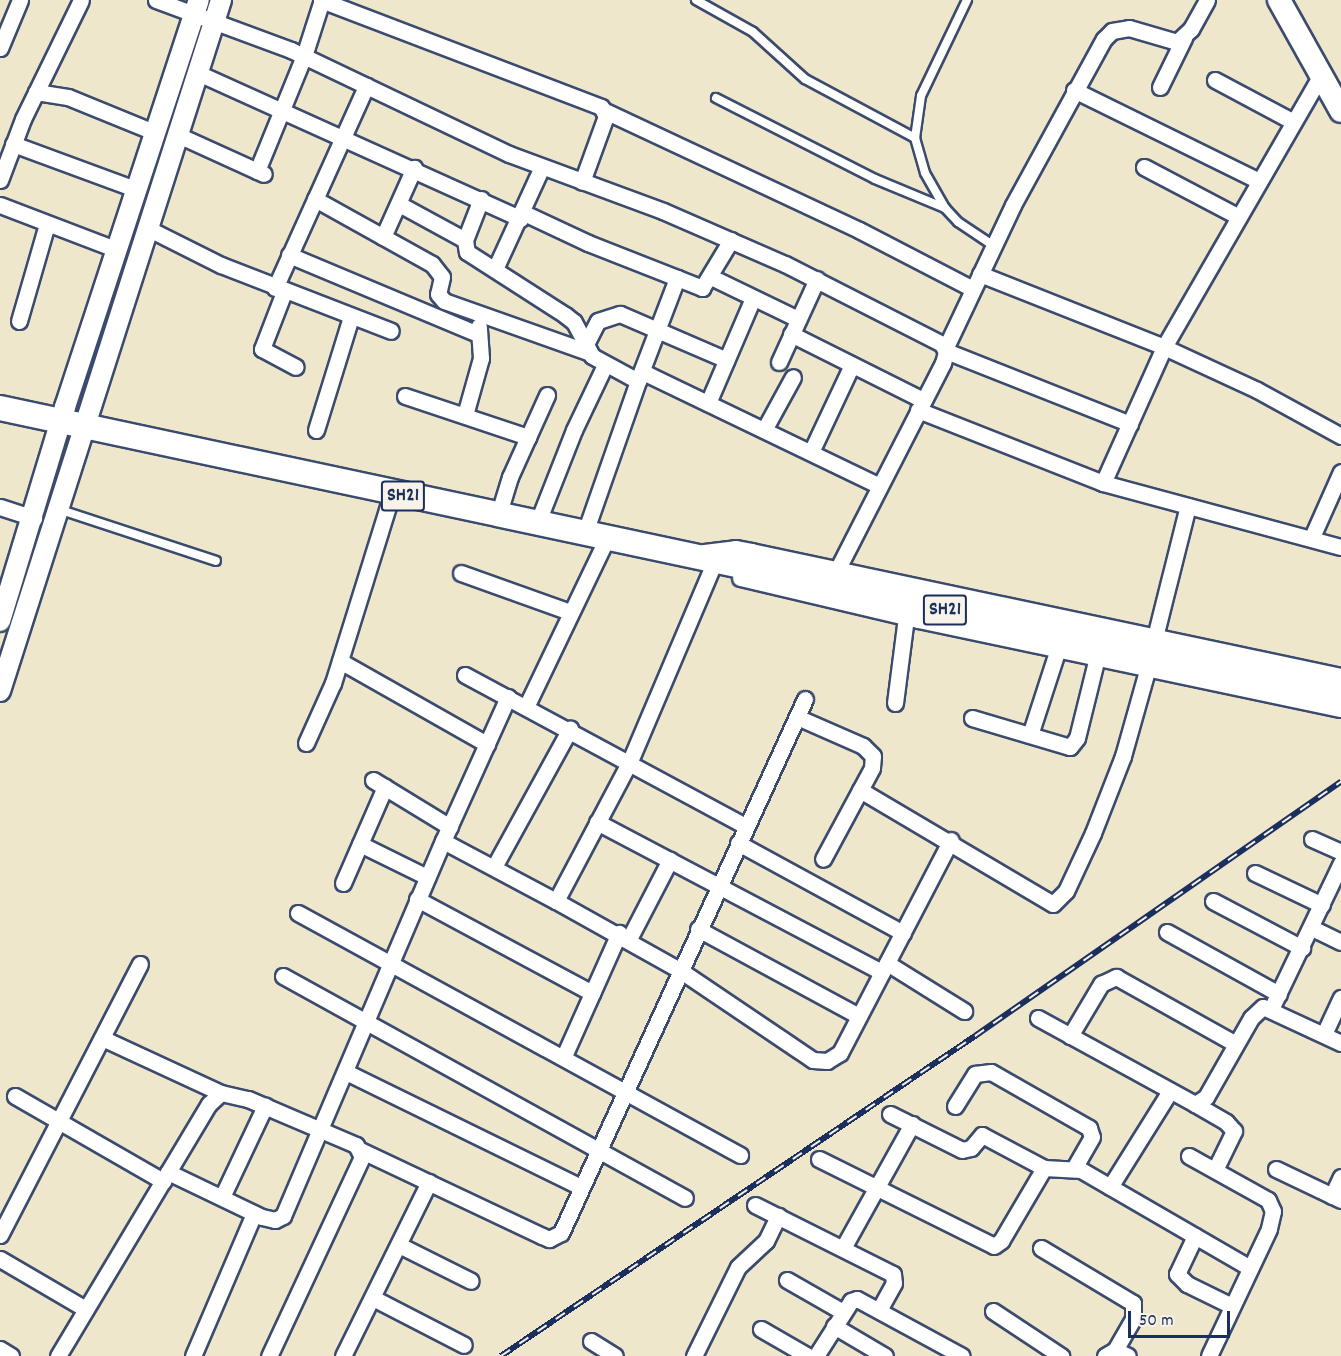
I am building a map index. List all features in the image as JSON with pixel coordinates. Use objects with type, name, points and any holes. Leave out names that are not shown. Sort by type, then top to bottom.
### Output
[{"type":"main road","points":[[1279,0],[1341,111]]},
{"type":"main road","name":"SH21","points":[[0,408],[712,563],[1341,694]]},
{"type":"main road","points":[[712,563],[736,552],[1341,680]]},
{"type":"street","points":[[0,48],[20,0]]},
{"type":"street","points":[[0,180],[36,92],[81,0]]},
{"type":"street","points":[[156,0],[203,15],[304,56],[542,167],[731,240],[817,279],[946,349],[1130,424]]},
{"type":"street","points":[[0,691],[61,510],[73,425],[118,250],[156,133],[203,15],[221,0]]},
{"type":"street","points":[[178,135],[261,172],[322,0],[594,103],[605,111],[859,230],[973,289]]},
{"type":"street","points":[[1160,87],[1184,38],[1207,0]]},
{"type":"street","points":[[0,620],[34,518],[73,425],[149,229],[198,73],[203,15]]},
{"type":"street","points":[[835,574],[920,405],[993,246],[1092,55],[1112,31],[1129,28],[1170,42],[1184,38]]},
{"type":"street","points":[[198,73],[344,135],[481,199],[702,288],[711,277],[731,240]]},
{"type":"street","points":[[1103,483],[1164,347],[1257,180],[1321,75]]},
{"type":"street","points":[[1215,80],[1294,122]]},
{"type":"street","points":[[296,367],[262,349],[290,255],[366,86]]},
{"type":"street","points":[[1074,90],[1257,180]]},
{"type":"street","points":[[36,92],[68,97],[156,133]]},
{"type":"street","points":[[582,182],[606,116],[605,111]]},
{"type":"street","points":[[13,144],[138,190]]},
{"type":"street","points":[[495,269],[523,216],[542,167]]},
{"type":"street","points":[[1144,167],[1237,216]]},
{"type":"street","points":[[384,237],[414,168]]},
{"type":"street","points":[[481,199],[465,240],[467,252],[566,315],[574,322],[587,349],[605,365],[639,378],[647,374],[878,485]]},
{"type":"street","points":[[315,200],[384,237],[440,271],[438,294],[444,301],[587,349]]},
{"type":"street","points":[[399,204],[465,240]]},
{"type":"street","points":[[0,205],[118,250]]},
{"type":"street","points":[[19,321],[47,224]]},
{"type":"street","points":[[149,229],[280,290],[391,331]]},
{"type":"street","points":[[290,255],[478,334]]},
{"type":"street","points":[[980,274],[1164,347],[1257,390],[1341,436]]},
{"type":"street","points":[[711,277],[798,319]]},
{"type":"street","points":[[526,707],[570,612],[595,537],[639,378],[677,278]]},
{"type":"street","points":[[779,362],[817,279]]},
{"type":"street","points":[[708,403],[753,298]]},
{"type":"street","points":[[465,414],[481,358],[478,334],[481,314]]},
{"type":"street","points":[[587,349],[598,321],[606,315],[620,314],[727,360]]},
{"type":"street","points":[[316,430],[351,317]]},
{"type":"street","points":[[791,334],[852,365],[920,405],[1103,483],[1188,507],[1312,537],[1341,547]]},
{"type":"street","points":[[537,525],[574,430],[605,365]]},
{"type":"street","points":[[811,452],[852,365]]},
{"type":"street","points":[[764,430],[793,377]]},
{"type":"street","points":[[498,516],[528,437],[547,395]]},
{"type":"street","points":[[405,396],[465,414],[528,437]]},
{"type":"street","points":[[1312,537],[1341,472]]},
{"type":"street","points":[[306,743],[340,661],[392,493]]},
{"type":"street","points":[[1154,640],[1188,507]]},
{"type":"street","points":[[0,508],[34,518]]},
{"type":"street","points":[[556,901],[630,761],[712,563],[906,617],[1341,709]]},
{"type":"street","points":[[461,573],[570,612]]},
{"type":"street","points":[[895,703],[906,617]]},
{"type":"street","points":[[1030,735],[1058,649]]},
{"type":"street","points":[[972,718],[1065,747],[1074,743],[1097,657]]},
{"type":"street","points":[[340,661],[487,744]]},
{"type":"street","points":[[860,790],[951,840],[1053,904],[1066,891],[1093,833],[1124,756],[1148,668]]},
{"type":"street","points":[[465,675],[630,761],[746,826]]},
{"type":"street","points":[[15,1095],[60,1124],[165,1177],[222,1197],[254,1214],[275,1220],[283,1216],[322,1130],[417,899],[508,697]]},
{"type":"street","points":[[102,1038],[221,1093],[265,1106],[322,1130],[549,1239],[561,1233],[718,885],[805,699]]},
{"type":"street","points":[[797,717],[870,752],[874,763],[823,859]]},
{"type":"street","points":[[494,867],[570,729]]},
{"type":"street","points":[[343,883],[360,844],[379,784],[450,827]]},
{"type":"street","points":[[597,822],[718,885],[885,967],[964,1011]]},
{"type":"street","points":[[1312,839],[1341,852]]},
{"type":"street","points":[[443,841],[624,936],[819,1062],[834,1060],[840,1053],[951,840]]},
{"type":"street","points":[[738,843],[903,933]]},
{"type":"street","points":[[360,844],[427,877]]},
{"type":"street","points":[[564,1056],[592,993],[670,860]]},
{"type":"street","points":[[1271,1009],[1312,928],[1341,863]]},
{"type":"street","points":[[1255,873],[1322,905]]},
{"type":"street","points":[[417,899],[592,993]]},
{"type":"street","points":[[1213,901],[1302,948]]},
{"type":"street","points":[[298,913],[627,1090],[740,1155]]},
{"type":"street","points":[[1312,928],[1341,942]]},
{"type":"street","points":[[698,929],[860,1016]]},
{"type":"street","points":[[1167,932],[1279,994]]},
{"type":"street","points":[[0,1235],[60,1124],[140,964]]},
{"type":"street","points":[[283,976],[600,1149],[685,1198]]},
{"type":"street","points":[[1070,1036],[1101,984],[1116,977],[1236,1044]]},
{"type":"street","points":[[1324,1034],[1341,998]]},
{"type":"street","points":[[1196,1104],[1206,1097],[1257,1010],[1271,1009],[1341,1042]]},
{"type":"street","points":[[1038,1018],[1226,1122],[1234,1131],[1215,1170]]},
{"type":"street","points":[[346,1072],[581,1187]]},
{"type":"street","points":[[955,1106],[975,1074],[991,1072],[1089,1128],[1092,1137],[1074,1168]]},
{"type":"street","points":[[1110,1187],[1170,1091]]},
{"type":"street","points":[[57,1356],[209,1104],[221,1093]]},
{"type":"street","points":[[222,1197],[265,1106]]},
{"type":"street","points":[[890,1114],[962,1150],[969,1150],[980,1136],[985,1136],[1044,1168],[1074,1168],[1250,1268]]},
{"type":"street","points":[[843,1248],[912,1124]]},
{"type":"street","points":[[269,1356],[361,1163],[360,1150]]},
{"type":"street","points":[[1190,1156],[1271,1205],[1273,1217],[1209,1356]]},
{"type":"street","points":[[819,1159],[878,1185],[993,1246],[1001,1241],[1044,1168]]},
{"type":"street","points":[[1276,1168],[1337,1198],[1341,1177]]},
{"type":"street","points":[[343,1356],[429,1182]]},
{"type":"street","points":[[755,1205],[893,1274],[894,1283],[879,1310]]},
{"type":"street","points":[[193,1356],[254,1214]]},
{"type":"street","points":[[694,1356],[738,1267],[766,1241],[778,1216]]},
{"type":"street","points":[[1195,1236],[1177,1274],[1188,1284],[1232,1306]]},
{"type":"street","points":[[399,1245],[471,1281]]},
{"type":"street","points":[[1041,1248],[1133,1303],[1133,1319],[1116,1354]]},
{"type":"street","points":[[0,1259],[84,1308]]},
{"type":"street","points":[[787,1280],[843,1312]]},
{"type":"street","points":[[373,1298],[464,1346]]},
{"type":"street","points":[[816,1356],[850,1301],[857,1299],[963,1356]]},
{"type":"street","points":[[993,1311],[1061,1356]]},
{"type":"street","points":[[834,1326],[885,1356]]},
{"type":"street","points":[[761,1329],[808,1356]]},
{"type":"street","points":[[591,1341],[615,1356]]},
{"type":"street","points":[[0,1349],[11,1356]]},
{"type":"lane","points":[[696,0],[753,32],[805,79],[915,138]]},
{"type":"lane","points":[[967,0],[921,96],[915,138],[925,173],[945,208],[957,222],[993,246]]},
{"type":"lane","points":[[716,98],[916,199],[945,208]]},
{"type":"lane","points":[[61,510],[216,561]]},
{"type":"railway","points":[[501,1356],[975,1036],[1341,782]]}]
